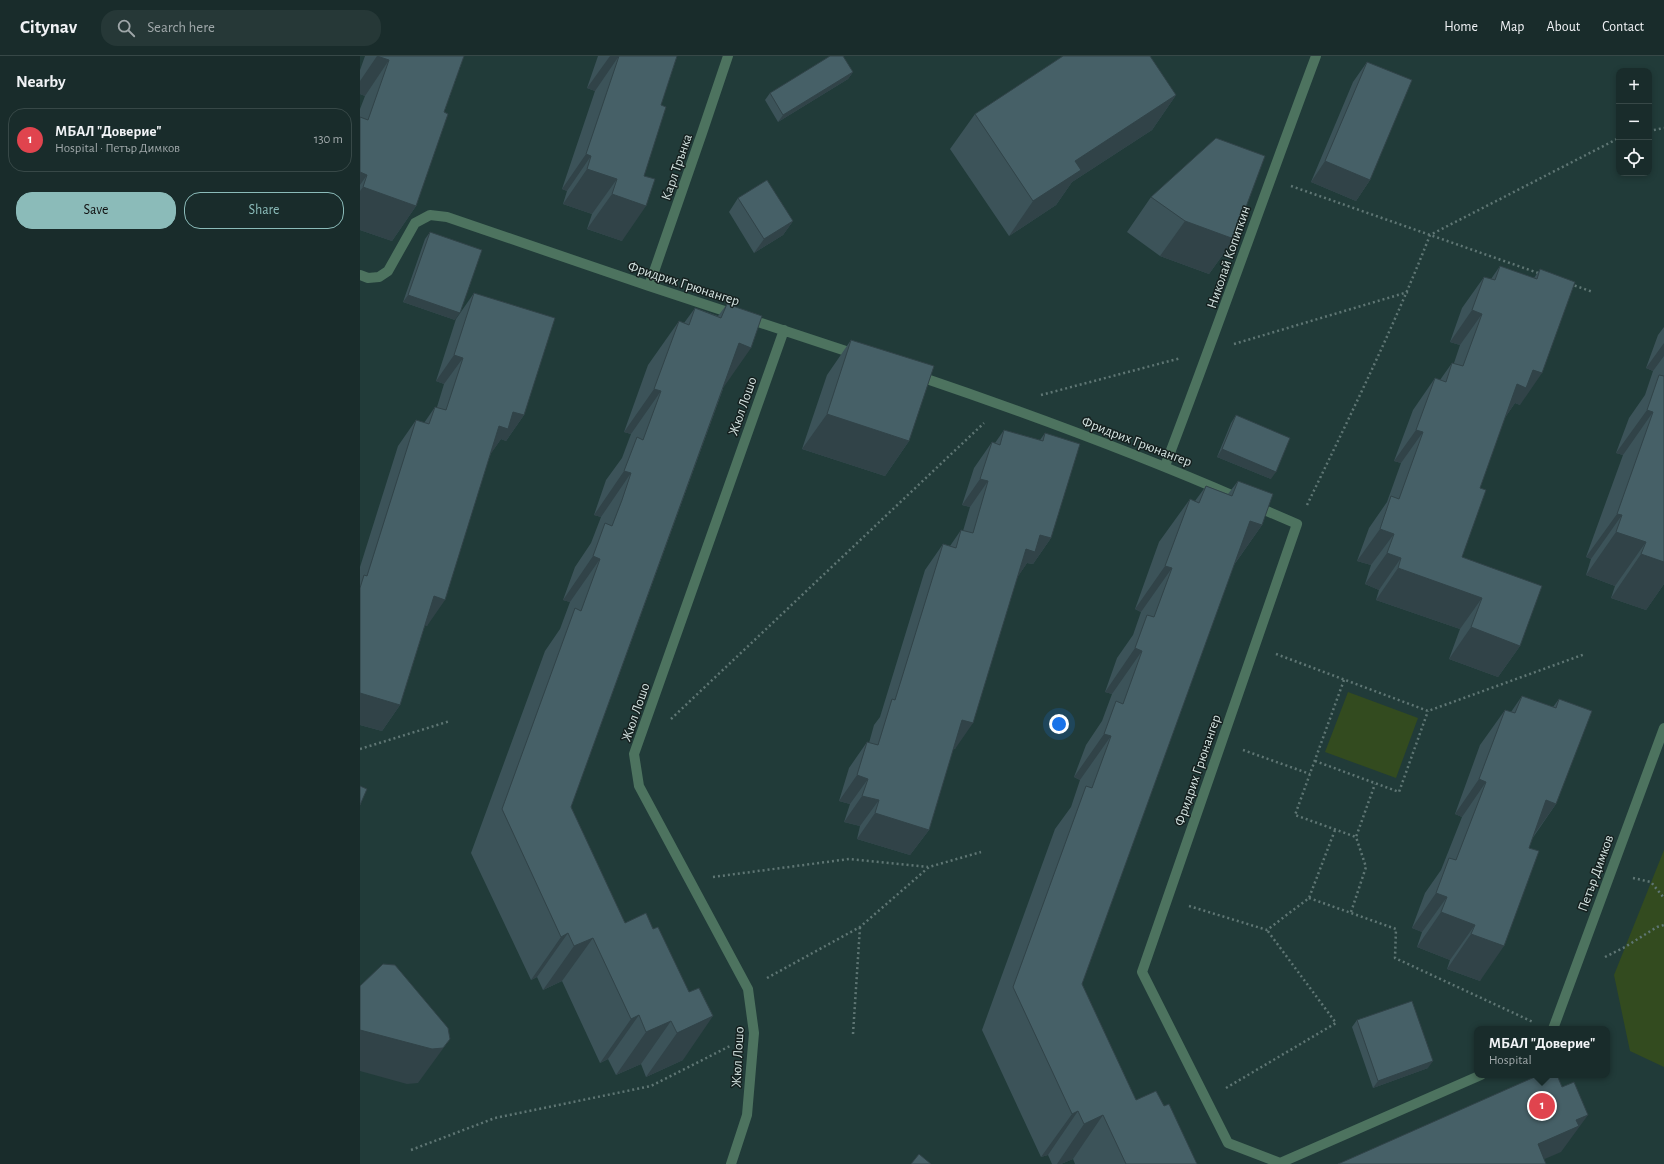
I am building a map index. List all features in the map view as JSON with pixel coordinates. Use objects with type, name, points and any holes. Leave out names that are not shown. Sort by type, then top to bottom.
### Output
[{"type":"street","name":"Карл Трънка","points":[[649,286],[728,56]]},
{"type":"street","name":"Николай Копиткин","points":[[1165,466],[1209,351],[1270,178],[1316,56]]},
{"type":"street","name":"Фридрих Грюнангер","points":[[360,275],[368,278],[379,276],[388,271],[415,223],[430,215],[447,217],[867,358]]},
{"type":"street","name":"Жюл Лошо","points":[[731,1164],[748,1115],[754,1033],[748,989],[638,786],[634,754],[784,330]]},
{"type":"street","name":"Фридрих Грюнангер","points":[[905,371],[1003,405],[1165,466],[1297,524],[1142,972],[1228,1143],[1280,1163],[1474,1078]]},
{"type":"street","name":"Петър Димков","points":[[1554,1026],[1664,728]]},
{"type":"path","points":[[1652,130],[1664,128]]},
{"type":"path","points":[[1297,524],[1358,400],[1408,292],[1430,235],[1616,140]]},
{"type":"path","points":[[1270,178],[1549,277]]},
{"type":"path","points":[[1563,282],[1593,292]]},
{"type":"path","points":[[669,722],[1003,405],[1209,351],[1408,292]]},
{"type":"path","points":[[1255,646],[1428,711],[1585,654]]},
{"type":"path","points":[[1344,680],[1295,815],[1356,837]]},
{"type":"path","points":[[1315,761],[1399,792],[1428,711]]},
{"type":"path","points":[[360,749],[450,721]]},
{"type":"path","points":[[1221,742],[1310,774]]},
{"type":"path","points":[[1351,912],[1366,867],[1356,837],[1375,784]]},
{"type":"path","points":[[1267,930],[1309,898],[1335,830]]},
{"type":"path","points":[[690,880],[849,859],[929,867],[981,852]]},
{"type":"path","points":[[748,989],[860,927],[929,867]]},
{"type":"path","points":[[1610,873],[1651,882],[1664,898]]},
{"type":"path","points":[[1309,898],[1396,928],[1395,958],[1534,1022]]},
{"type":"path","points":[[1167,900],[1267,930],[1336,1023],[1206,1099]]},
{"type":"path","points":[[1574,970],[1625,947],[1657,927],[1664,925]]},
{"type":"path","points":[[853,1034],[860,927]]},
{"type":"path","points":[[411,1150],[495,1118],[651,1086],[754,1033]]},
{"type":"green space","points":[[1348,692],[1418,718],[1396,778],[1325,752]]},
{"type":"green space","points":[[1664,850],[1664,1067],[1630,1051],[1614,975]]},
{"type":"building","points":[[377,56],[464,56],[444,112],[448,114],[416,206],[363,187],[367,175],[360,172],[360,117],[368,120],[389,60]]},
{"type":"building","points":[[619,56],[677,56],[661,105],[666,107],[644,176],[655,179],[646,206],[612,194],[617,179],[587,169],[591,156],[586,154]]},
{"type":"building","points":[[830,56],[843,56],[853,72],[783,115],[770,93]]},
{"type":"building","points":[[1063,56],[1150,56],[1176,95],[1075,161],[1081,170],[1033,201],[975,114]]},
{"type":"building","points":[[1367,62],[1412,80],[1370,180],[1325,161]]},
{"type":"building","points":[[1216,138],[1265,156],[1234,239],[1185,221],[1151,197]]},
{"type":"building","points":[[767,180],[793,221],[764,239],[738,198]]},
{"type":"building","points":[[430,232],[482,250],[460,313],[408,295]]},
{"type":"building","points":[[1500,266],[1537,279],[1540,269],[1575,282],[1542,373],[1533,370],[1526,388],[1517,384],[1480,488],[1486,490],[1462,557],[1542,586],[1520,646],[1471,627],[1482,598],[1398,568],[1401,558],[1387,553],[1394,534],[1380,529],[1391,496],[1399,499],[1423,432],[1416,430],[1435,378],[1446,382],[1452,363],[1463,366],[1482,314],[1472,310],[1484,277],[1495,280]]},
{"type":"building","points":[[474,293],[555,318],[524,415],[513,412],[508,429],[499,426],[445,600],[434,596],[400,705],[360,693],[360,588],[364,575],[367,576],[416,420],[429,424],[435,407],[446,410],[463,358],[454,355]]},
{"type":"building","points":[[727,304],[762,316],[751,348],[739,343],[571,807],[625,923],[646,913],[653,929],[658,927],[689,992],[699,988],[713,1016],[677,1033],[671,1021],[646,1032],[639,1015],[631,1019],[593,938],[574,946],[568,933],[561,937],[502,809],[575,608],[581,611],[600,559],[593,556],[605,523],[612,526],[622,500],[631,473],[624,471],[637,437],[643,440],[661,391],[654,389],[679,321],[689,325],[695,308],[721,318]]},
{"type":"building","points":[[851,340],[934,366],[909,441],[827,414]]},
{"type":"building","points":[[1659,375],[1664,376],[1664,562],[1641,554],[1646,542],[1616,532],[1622,515],[1617,514],[1653,412],[1647,410]]},
{"type":"building","points":[[1236,415],[1290,438],[1276,472],[1222,449]]},
{"type":"building","points":[[1004,430],[1043,441],[1045,433],[1080,444],[1051,538],[1040,535],[1035,552],[1026,549],[973,723],[962,720],[929,830],[875,813],[879,800],[862,796],[868,779],[857,775],[867,742],[878,745],[892,699],[895,700],[943,544],[956,548],[961,530],[973,533],[988,481],[980,479],[992,442],[1000,445]]},
{"type":"building","points":[[1238,481],[1273,494],[1262,525],[1250,521],[1082,984],[1136,1100],[1156,1091],[1164,1106],[1169,1104],[1197,1164],[1126,1164],[1103,1115],[1084,1124],[1078,1111],[1072,1114],[1013,987],[1086,786],[1092,788],[1111,736],[1104,734],[1116,701],[1123,704],[1142,651],[1135,648],[1147,615],[1154,617],[1172,568],[1165,566],[1190,499],[1199,503],[1206,486],[1232,496]]},
{"type":"building","points":[[1522,696],[1556,708],[1559,699],[1592,711],[1556,804],[1546,800],[1529,848],[1539,851],[1504,946],[1471,934],[1475,925],[1441,912],[1447,897],[1436,893],[1449,858],[1456,860],[1486,782],[1479,779],[1505,710],[1515,713]]},
{"type":"building","points":[[360,786],[367,789],[360,805]]},
{"type":"building","points":[[383,964],[395,965],[448,1028],[450,1039],[443,1048],[432,1049],[360,1030],[360,986]]},
{"type":"building","points":[[1412,1001],[1433,1061],[1378,1081],[1357,1020]]},
{"type":"building","points":[[1532,1078],[1558,1078],[1562,1087],[1574,1082],[1588,1115],[1576,1120],[1579,1126],[1538,1144],[1546,1164],[1338,1164]]},
{"type":"building","points":[[919,1154],[931,1164],[911,1164]]},
{"type":"place","name":"МБАЛ \"Доверие\"","points":[[1542,1106]]}]
